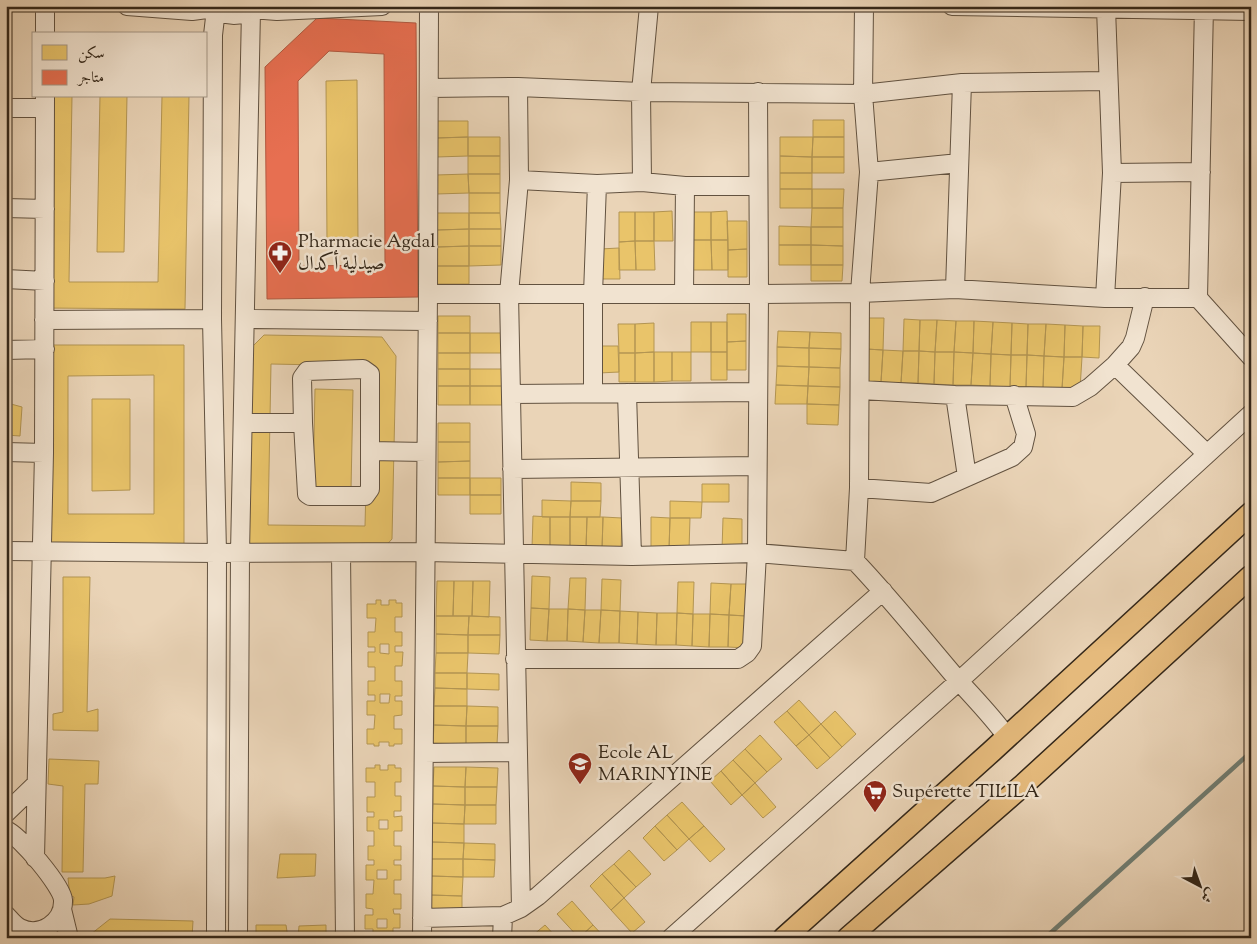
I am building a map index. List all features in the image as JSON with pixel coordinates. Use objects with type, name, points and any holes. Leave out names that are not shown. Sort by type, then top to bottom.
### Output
[{"type":"main road","points":[[784,938],[1251,513]]},
{"type":"main road","points":[[848,938],[1022,786],[1251,576]]},
{"type":"street","points":[[45,32],[46,6]]},
{"type":"street","points":[[127,6],[192,11],[215,8],[222,13],[234,16],[240,15],[252,8],[277,11],[382,6]]},
{"type":"street","points":[[422,938],[428,321],[428,6]]},
{"type":"street","points":[[642,182],[641,92],[650,6]]},
{"type":"street","points":[[855,560],[859,488],[860,293],[869,172],[863,94],[864,6]]},
{"type":"street","points":[[952,6],[1204,8],[1251,11]]},
{"type":"street","points":[[215,8],[213,35],[212,319],[216,553],[216,938]]},
{"type":"street","points":[[238,938],[240,553],[252,8]]},
{"type":"street","points":[[1105,298],[1112,173],[1107,81],[1106,8]]},
{"type":"street","points":[[1204,8],[1198,298],[1251,356]]},
{"type":"street","points":[[429,88],[518,87],[641,92],[863,94],[962,82],[1107,81]]},
{"type":"street","points":[[955,289],[962,82]]},
{"type":"street","points":[[518,87],[519,180],[509,294],[520,908]]},
{"type":"street","points":[[515,659],[738,659],[747,653],[752,646],[756,553],[758,392],[758,92]]},
{"type":"street","points":[[6,108],[45,102],[44,453],[35,858]]},
{"type":"street","points":[[869,172],[959,163]]},
{"type":"street","points":[[1112,173],[1200,172]]},
{"type":"street","points":[[519,180],[597,184],[642,182],[685,186],[758,186]]},
{"type":"street","points":[[593,393],[593,294],[597,184]]},
{"type":"street","points":[[684,294],[685,186]]},
{"type":"street","points":[[6,208],[45,209]]},
{"type":"street","points":[[6,280],[45,281]]},
{"type":"street","points":[[428,294],[759,294],[860,293],[955,289],[1105,298],[1198,298]]},
{"type":"street","points":[[860,390],[955,395],[1073,397],[1090,387],[1131,348],[1145,298]]},
{"type":"street","points":[[245,318],[428,321]]},
{"type":"street","points":[[44,320],[212,319]]},
{"type":"street","points":[[6,350],[45,349]]},
{"type":"street","points":[[1115,365],[1207,454]]},
{"type":"street","points":[[363,369],[370,374],[370,451],[370,490],[365,496],[310,496],[306,490],[302,378],[304,374],[308,371],[363,369]]},
{"type":"street","points":[[511,394],[758,392]]},
{"type":"street","points":[[627,393],[632,556]]},
{"type":"street","points":[[955,395],[967,478]]},
{"type":"street","points":[[859,488],[931,494],[1012,457],[1022,446],[1026,434],[1014,396]]},
{"type":"street","points":[[671,938],[959,681],[1251,414]]},
{"type":"street","points":[[243,423],[303,423]]},
{"type":"street","points":[[370,451],[426,452]]},
{"type":"street","points":[[6,452],[44,453]]},
{"type":"street","points":[[512,469],[757,466]]},
{"type":"street","points":[[6,551],[425,552],[632,556],[756,553],[855,560],[883,590],[959,681],[993,717],[1007,737]]},
{"type":"street","points":[[340,553],[345,938]]},
{"type":"street","points":[[422,918],[503,916],[538,896],[883,590]]},
{"type":"street","points":[[424,752],[517,752]]},
{"type":"street","points":[[6,813],[36,784]]},
{"type":"street","points":[[6,830],[18,837],[57,885],[61,893],[62,910],[69,938]]},
{"type":"street","points":[[36,931],[45,929],[53,924],[62,910]]},
{"type":"street","points":[[6,915],[21,928],[54,938]]},
{"type":"street","points":[[502,938],[503,916]]},
{"type":"building: سكن","points":[[357,80],[358,244],[327,244],[326,81]]},
{"type":"building: سكن","points":[[45,98],[72,98],[69,282],[158,282],[162,98],[189,98],[185,309],[42,308]]},
{"type":"building: سكن","points":[[100,98],[127,98],[124,252],[97,252]]},
{"type":"building: سكن","points":[[813,120],[844,120],[844,137],[813,137]]},
{"type":"building: سكن","points":[[436,121],[468,121],[468,137],[436,138]]},
{"type":"building: سكن","points":[[468,137],[500,137],[500,156],[468,156]]},
{"type":"building: سكن","points":[[468,137],[468,156],[436,157],[436,138]]},
{"type":"building: سكن","points":[[780,137],[813,137],[812,157],[780,156]]},
{"type":"building: سكن","points":[[813,137],[844,137],[844,157],[812,157]]},
{"type":"building: سكن","points":[[468,156],[500,156],[500,174],[468,174]]},
{"type":"building: سكن","points":[[780,156],[812,157],[812,173],[780,173]]},
{"type":"building: سكن","points":[[812,157],[844,157],[844,173],[812,173]]},
{"type":"building: سكن","points":[[780,173],[812,173],[812,189],[780,189]]},
{"type":"building: سكن","points":[[468,174],[469,193],[436,194],[436,175]]},
{"type":"building: سكن","points":[[468,174],[500,174],[500,193],[469,193]]},
{"type":"building: سكن","points":[[780,189],[812,189],[812,208],[780,208]]},
{"type":"building: سكن","points":[[812,189],[844,189],[843,208],[812,208]]},
{"type":"building: سكن","points":[[469,193],[500,193],[500,213],[469,213]]},
{"type":"building: سكن","points":[[812,208],[843,208],[843,227],[811,227]]},
{"type":"building: سكن","points":[[672,211],[673,241],[654,241],[654,212]]},
{"type":"building: سكن","points":[[727,211],[728,240],[711,240],[711,212]]},
{"type":"building: سكن","points":[[619,212],[635,212],[635,241],[619,242]]},
{"type":"building: سكن","points":[[635,212],[654,212],[654,241],[635,241]]},
{"type":"building: سكن","points":[[691,212],[711,212],[711,240],[692,240]]},
{"type":"building: سكن","points":[[437,213],[469,213],[469,229],[437,230]]},
{"type":"building: سكن","points":[[469,213],[500,213],[501,229],[469,229]]},
{"type":"building: سكن","points":[[727,221],[747,221],[747,249],[728,250]]},
{"type":"building: سكن","points":[[779,226],[811,227],[811,245],[779,245]]},
{"type":"building: سكن","points":[[811,227],[843,227],[843,246],[811,245]]},
{"type":"building: سكن","points":[[469,229],[501,229],[501,246],[469,246]]},
{"type":"building: سكن","points":[[469,229],[469,246],[437,247],[437,230]]},
{"type":"building: سكن","points":[[692,240],[711,240],[712,270],[692,270]]},
{"type":"building: سكن","points":[[711,240],[728,240],[728,270],[712,270]]},
{"type":"building: سكن","points":[[635,241],[654,241],[655,270],[636,270]]},
{"type":"building: سكن","points":[[635,241],[636,270],[619,270],[619,242]]},
{"type":"building: سكن","points":[[779,245],[811,245],[811,265],[779,265]]},
{"type":"building: سكن","points":[[811,245],[843,246],[843,265],[811,265]]},
{"type":"building: سكن","points":[[469,246],[501,246],[501,265],[469,266]]},
{"type":"building: سكن","points":[[469,246],[469,266],[437,266],[437,247]]},
{"type":"building: سكن","points":[[619,248],[620,279],[600,279],[600,249]]},
{"type":"building: سكن","points":[[747,249],[747,277],[728,277],[728,250]]},
{"type":"building: سكن","points":[[811,265],[843,265],[842,281],[811,281]]},
{"type":"building: سكن","points":[[437,266],[469,266],[469,284],[437,284]]},
{"type":"building: سكن","points":[[727,314],[746,314],[746,341],[727,342]]},
{"type":"building: سكن","points":[[438,316],[470,316],[470,333],[438,333]]},
{"type":"building: سكن","points":[[867,318],[884,318],[883,350],[866,349]]},
{"type":"building: سكن","points":[[904,319],[920,320],[919,351],[903,351]]},
{"type":"building: سكن","points":[[920,320],[937,320],[935,352],[919,351]]},
{"type":"building: سكن","points":[[937,320],[956,321],[954,352],[935,352]]},
{"type":"building: سكن","points":[[956,321],[974,321],[973,353],[954,352]]},
{"type":"building: سكن","points":[[974,321],[993,322],[991,354],[973,353]]},
{"type":"building: سكن","points":[[691,322],[711,322],[711,352],[691,352]]},
{"type":"building: سكن","points":[[711,322],[727,322],[727,352],[711,352]]},
{"type":"building: سكن","points":[[993,322],[1012,323],[1011,355],[991,354]]},
{"type":"building: سكن","points":[[654,323],[654,352],[635,353],[635,324]]},
{"type":"building: سكن","points":[[1012,323],[1028,324],[1027,355],[1011,355]]},
{"type":"building: سكن","points":[[618,324],[635,324],[635,353],[619,353]]},
{"type":"building: سكن","points":[[1028,324],[1046,324],[1044,356],[1027,355]]},
{"type":"building: سكن","points":[[1046,324],[1065,325],[1064,357],[1044,356]]},
{"type":"building: سكن","points":[[1065,325],[1083,326],[1082,357],[1064,357]]},
{"type":"building: سكن","points":[[1083,326],[1100,326],[1099,358],[1082,357]]},
{"type":"building: سكن","points":[[778,331],[810,332],[809,348],[777,347]]},
{"type":"building: سكن","points":[[810,332],[841,333],[841,349],[809,348]]},
{"type":"building: سكن","points":[[438,333],[470,333],[470,353],[438,353]]},
{"type":"building: سكن","points":[[470,333],[502,333],[502,353],[470,353]]},
{"type":"building: سكن","points":[[264,335],[382,337],[396,356],[392,539],[380,552],[259,551],[244,541],[246,353]],"holes":[[[271,364],[369,366],[365,526],[268,525]]]},
{"type":"building: سكن","points":[[746,341],[746,370],[727,370],[727,342]]},
{"type":"building: سكن","points":[[38,345],[184,345],[184,544],[38,545]],"holes":[[[154,375],[154,514],[68,514],[68,376]]]},
{"type":"building: سكن","points":[[599,346],[618,346],[619,372],[599,373]]},
{"type":"building: سكن","points":[[777,347],[809,348],[809,367],[777,366]]},
{"type":"building: سكن","points":[[809,348],[841,349],[840,368],[809,367]]},
{"type":"building: سكن","points":[[866,349],[883,350],[881,382],[864,381]]},
{"type":"building: سكن","points":[[883,350],[903,351],[901,383],[881,382]]},
{"type":"building: سكن","points":[[903,351],[919,351],[918,383],[901,383]]},
{"type":"building: سكن","points":[[919,351],[935,352],[934,384],[918,383]]},
{"type":"building: سكن","points":[[654,352],[672,352],[672,381],[654,382]]},
{"type":"building: سكن","points":[[654,352],[654,382],[635,382],[635,353]]},
{"type":"building: سكن","points":[[672,352],[691,352],[691,381],[672,381]]},
{"type":"building: سكن","points":[[711,352],[727,352],[727,380],[711,380]]},
{"type":"building: سكن","points":[[935,352],[954,352],[953,385],[934,384]]},
{"type":"building: سكن","points":[[954,352],[973,353],[971,385],[953,385]]},
{"type":"building: سكن","points":[[438,353],[470,353],[470,369],[438,369]]},
{"type":"building: سكن","points":[[619,353],[635,353],[635,382],[619,382]]},
{"type":"building: سكن","points":[[973,353],[991,354],[990,386],[971,385]]},
{"type":"building: سكن","points":[[991,354],[1011,355],[1010,387],[990,386]]},
{"type":"building: سكن","points":[[1011,355],[1027,355],[1026,387],[1010,387]]},
{"type":"building: سكن","points":[[1027,355],[1044,356],[1043,388],[1026,387]]},
{"type":"building: سكن","points":[[1044,356],[1064,357],[1062,389],[1043,388]]},
{"type":"building: سكن","points":[[1064,357],[1082,357],[1080,389],[1062,389]]},
{"type":"building: سكن","points":[[777,366],[809,367],[808,386],[776,385]]},
{"type":"building: سكن","points":[[809,367],[840,368],[840,387],[808,386]]},
{"type":"building: سكن","points":[[6,369],[11,369],[11,404],[22,407],[20,436],[6,435]]},
{"type":"building: سكن","points":[[438,369],[470,369],[470,386],[438,386]]},
{"type":"building: سكن","points":[[470,369],[502,369],[502,386],[470,386]]},
{"type":"building: سكن","points":[[776,385],[808,386],[807,404],[775,404]]},
{"type":"building: سكن","points":[[438,386],[470,386],[470,405],[438,405]]},
{"type":"building: سكن","points":[[470,386],[502,386],[502,405],[470,405]]},
{"type":"building: سكن","points":[[808,386],[840,387],[839,405],[807,404]]},
{"type":"building: سكن","points":[[315,389],[353,390],[351,490],[313,489]]},
{"type":"building: سكن","points":[[92,399],[130,399],[130,490],[92,491]]},
{"type":"building: سكن","points":[[807,404],[839,405],[838,425],[807,424]]},
{"type":"building: سكن","points":[[438,423],[470,423],[470,442],[438,442]]},
{"type":"building: سكن","points":[[438,442],[470,442],[470,461],[438,462]]},
{"type":"building: سكن","points":[[470,461],[470,478],[438,478],[438,462]]},
{"type":"building: سكن","points":[[438,478],[470,478],[470,495],[438,495]]},
{"type":"building: سكن","points":[[470,478],[501,478],[501,495],[470,495]]},
{"type":"building: سكن","points":[[571,482],[601,483],[601,501],[571,501]]},
{"type":"building: سكن","points":[[702,484],[729,484],[729,502],[702,502]]},
{"type":"building: سكن","points":[[470,495],[501,495],[501,514],[470,514]]},
{"type":"building: سكن","points":[[542,500],[571,501],[570,517],[542,517]]},
{"type":"building: سكن","points":[[571,501],[601,501],[600,517],[570,517]]},
{"type":"building: سكن","points":[[670,501],[702,502],[701,518],[670,518]]},
{"type":"building: سكن","points":[[533,516],[550,517],[550,549],[532,548]]},
{"type":"building: سكن","points":[[550,517],[570,517],[570,549],[550,549]]},
{"type":"building: سكن","points":[[570,517],[587,517],[586,549],[570,549]]},
{"type":"building: سكن","points":[[587,517],[603,517],[602,550],[586,549]]},
{"type":"building: سكن","points":[[603,517],[622,518],[621,550],[602,550]]},
{"type":"building: سكن","points":[[651,517],[670,518],[669,550],[651,549]]},
{"type":"building: سكن","points":[[670,518],[690,518],[689,550],[669,550]]},
{"type":"building: سكن","points":[[723,518],[742,519],[742,551],[722,550]]},
{"type":"building: سكن","points":[[532,576],[550,577],[549,609],[531,608]]},
{"type":"building: سكن","points":[[63,577],[90,577],[87,712],[98,709],[98,731],[53,730],[53,714],[63,712]]},
{"type":"building: سكن","points":[[570,578],[586,578],[585,610],[568,609]]},
{"type":"building: سكن","points":[[602,579],[621,580],[620,611],[601,610]]},
{"type":"building: سكن","points":[[437,581],[454,581],[453,616],[436,616]]},
{"type":"building: سكن","points":[[454,581],[473,581],[472,616],[453,616]]},
{"type":"building: سكن","points":[[473,581],[490,581],[489,617],[472,616]]},
{"type":"building: سكن","points":[[678,582],[694,582],[693,614],[677,613]]},
{"type":"building: سكن","points":[[711,583],[731,584],[729,615],[710,614]]},
{"type":"building: سكن","points":[[731,584],[749,584],[747,616],[729,615]]},
{"type":"building: سكن","points":[[376,600],[381,600],[381,605],[389,605],[389,600],[396,600],[396,603],[402,603],[402,617],[395,617],[395,632],[402,632],[402,646],[395,646],[395,652],[403,652],[402,666],[395,666],[395,681],[402,681],[402,696],[395,696],[395,701],[402,701],[402,715],[394,716],[394,729],[402,729],[402,744],[394,744],[394,746],[389,746],[389,742],[379,742],[379,746],[367,744],[367,729],[374,729],[375,715],[367,715],[367,701],[375,701],[375,695],[368,695],[368,681],[375,681],[375,667],[368,667],[368,652],[375,652],[375,647],[368,647],[368,632],[375,632],[376,618],[367,618],[367,604],[376,604]],"holes":[[[380,644],[389,644],[389,654],[380,653]],[[380,694],[390,694],[389,703],[380,703]]]},
{"type":"building: سكن","points":[[531,608],[549,609],[547,641],[530,640]]},
{"type":"building: سكن","points":[[549,609],[568,609],[567,641],[547,641]]},
{"type":"building: سكن","points":[[568,609],[585,610],[583,642],[567,641]]},
{"type":"building: سكن","points":[[585,610],[601,610],[599,643],[583,642]]},
{"type":"building: سكن","points":[[601,610],[620,611],[619,643],[599,643]]},
{"type":"building: سكن","points":[[620,611],[638,612],[637,644],[619,643]]},
{"type":"building: سكن","points":[[638,612],[657,613],[656,645],[637,644]]},
{"type":"building: سكن","points":[[657,613],[677,613],[676,645],[656,645]]},
{"type":"building: سكن","points":[[677,613],[693,614],[692,646],[676,645]]},
{"type":"building: سكن","points":[[693,614],[710,614],[709,647],[692,646]]},
{"type":"building: سكن","points":[[710,614],[729,615],[728,647],[709,647]]},
{"type":"building: سكن","points":[[729,615],[747,616],[746,648],[728,647]]},
{"type":"building: سكن","points":[[436,616],[469,616],[468,635],[436,634]]},
{"type":"building: سكن","points":[[469,616],[500,617],[500,635],[468,635]]},
{"type":"building: سكن","points":[[436,634],[468,635],[468,653],[436,653]]},
{"type":"building: سكن","points":[[468,635],[500,635],[499,654],[468,653]]},
{"type":"building: سكن","points":[[436,653],[468,653],[467,673],[435,673]]},
{"type":"building: سكن","points":[[435,673],[467,673],[467,689],[435,688]]},
{"type":"building: سكن","points":[[467,673],[499,674],[499,690],[467,689]]},
{"type":"building: سكن","points":[[435,688],[467,689],[467,706],[434,706]]},
{"type":"building: سكن","points":[[799,700],[821,724],[809,735],[787,711]]},
{"type":"building: سكن","points":[[434,706],[467,706],[466,726],[434,725]]},
{"type":"building: سكن","points":[[467,706],[498,707],[498,726],[466,726]]},
{"type":"building: سكن","points":[[787,711],[809,735],[796,746],[774,722]]},
{"type":"building: سكن","points":[[835,711],[856,734],[842,747],[821,724]]},
{"type":"building: سكن","points":[[821,724],[842,747],[830,758],[809,735]]},
{"type":"building: سكن","points":[[434,725],[466,726],[466,744],[433,743]]},
{"type":"building: سكن","points":[[466,726],[498,726],[497,744],[466,744]]},
{"type":"building: سكن","points":[[760,735],[782,759],[767,772],[745,749]]},
{"type":"building: سكن","points":[[809,735],[830,758],[817,769],[796,746]]},
{"type":"building: سكن","points":[[745,749],[767,772],[755,783],[733,760]]},
{"type":"building: سكن","points":[[49,759],[99,761],[98,784],[85,784],[83,872],[62,872],[63,786],[48,784]]},
{"type":"building: سكن","points":[[733,760],[755,783],[742,795],[721,771]]},
{"type":"building: سكن","points":[[375,765],[380,765],[380,770],[388,770],[388,765],[395,765],[395,768],[401,768],[401,782],[395,782],[395,796],[401,796],[401,811],[394,811],[394,817],[402,816],[402,831],[394,831],[394,846],[401,846],[401,860],[394,860],[394,865],[401,865],[401,880],[394,880],[394,894],[401,894],[401,909],[393,909],[394,914],[400,914],[400,928],[393,928],[393,938],[373,938],[373,929],[365,929],[365,915],[373,915],[373,909],[366,908],[366,894],[373,894],[374,880],[366,880],[366,865],[374,865],[374,860],[368,860],[368,846],[374,846],[374,831],[367,831],[367,817],[374,817],[374,812],[367,812],[367,797],[375,797],[375,782],[366,782],[366,768],[375,768]],"holes":[[[379,820],[388,820],[388,829],[379,829]],[[377,870],[387,870],[387,879],[377,879]],[[377,919],[387,919],[387,928],[377,928]]]},
{"type":"building: سكن","points":[[434,767],[466,767],[465,787],[433,786]]},
{"type":"building: سكن","points":[[466,767],[498,768],[497,787],[465,787]]},
{"type":"building: سكن","points":[[721,771],[742,795],[731,805],[710,781]]},
{"type":"building: سكن","points":[[755,783],[776,807],[763,818],[742,795]]},
{"type":"building: سكن","points":[[433,786],[465,787],[465,805],[433,804]]},
{"type":"building: سكن","points":[[465,787],[497,787],[496,805],[465,805]]},
{"type":"building: سكن","points":[[682,802],[704,826],[689,839],[667,815]]},
{"type":"building: سكن","points":[[433,804],[465,805],[464,824],[432,823]]},
{"type":"building: سكن","points":[[465,805],[496,805],[496,824],[464,824]]},
{"type":"building: سكن","points":[[667,815],[689,839],[677,850],[655,826]]},
{"type":"building: سكن","points":[[432,823],[464,824],[464,843],[432,842]]},
{"type":"building: سكن","points":[[655,826],[677,850],[664,861],[643,838]]},
{"type":"building: سكن","points":[[704,826],[725,849],[710,862],[689,839]]},
{"type":"building: سكن","points":[[432,842],[464,843],[463,859],[431,859]]},
{"type":"building: سكن","points":[[464,843],[495,844],[495,860],[463,859]]},
{"type":"building: سكن","points":[[629,850],[651,874],[636,887],[614,864]]},
{"type":"building: سكن","points":[[280,854],[316,854],[315,876],[277,878]]},
{"type":"building: سكن","points":[[431,859],[463,859],[463,877],[431,876]]},
{"type":"building: سكن","points":[[463,859],[495,860],[494,877],[463,877]]},
{"type":"building: سكن","points":[[614,864],[636,887],[624,898],[602,874]]},
{"type":"building: سكن","points":[[602,874],[624,898],[611,910],[590,886]]},
{"type":"building: سكن","points":[[115,876],[112,896],[89,904],[73,905],[74,897],[70,896],[68,878],[105,878]]},
{"type":"building: سكن","points":[[431,876],[463,877],[462,896],[430,895]]},
{"type":"building: سكن","points":[[430,895],[462,896],[462,914],[429,914]]},
{"type":"building: سكن","points":[[624,898],[645,922],[632,933],[611,910]]},
{"type":"building: سكن","points":[[572,901],[593,925],[579,938],[557,914]]},
{"type":"building: سكن","points":[[110,919],[193,921],[192,938],[86,938]]},
{"type":"building: سكن","points":[[256,925],[286,925],[288,938],[256,938]]},
{"type":"building: سكن","points":[[326,925],[326,937],[332,938],[298,938],[299,926]]},
{"type":"building: سكن","points":[[545,925],[557,938],[534,938],[532,936]]},
{"type":"building: سكن","points":[[593,925],[605,938],[579,938]]},
{"type":"building: متاجر","points":[[317,18],[416,23],[418,297],[267,299],[265,67]],"holes":[[[329,51],[384,54],[385,265],[299,266],[298,81]]]},
{"type":"waterway","points":[[1045,938],[1251,752]]},
{"type":"place","name":"Pharmacie Agdal صيدلية أكدال","points":[[280,274]]},
{"type":"place","name":"Ecole AL MARINYINE","points":[[580,785]]},
{"type":"place","name":"Supérette TILILA","points":[[875,813]]}]
